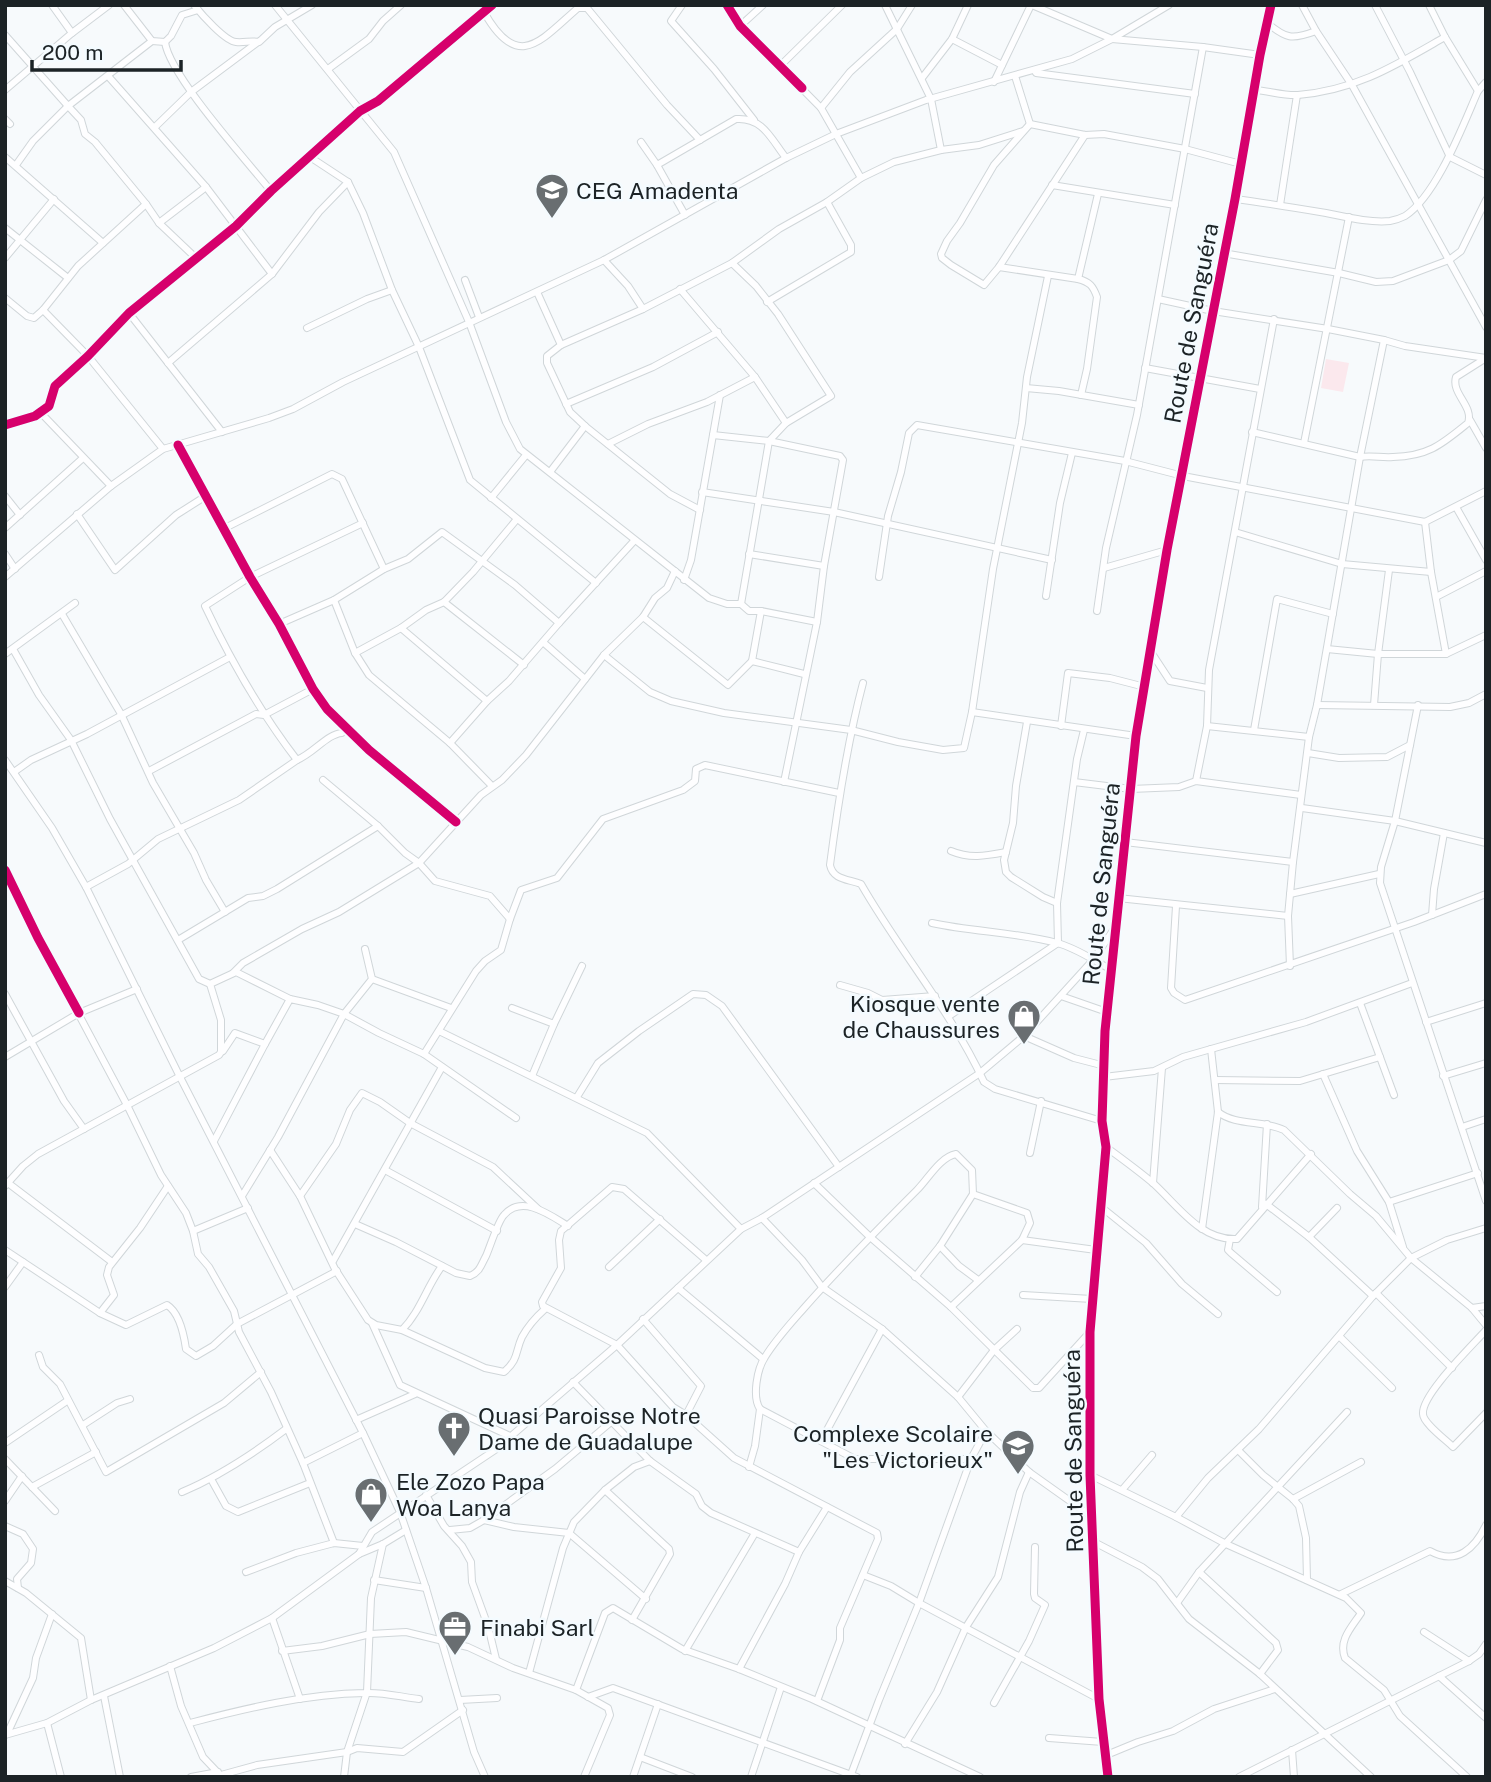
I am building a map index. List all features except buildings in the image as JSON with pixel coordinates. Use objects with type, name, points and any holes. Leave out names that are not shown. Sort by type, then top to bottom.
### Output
[{"type":"street","points":[[52,5],[72,33]]},
{"type":"street","points":[[5,90],[109,5]]},
{"type":"street","points":[[124,5],[152,41]]},
{"type":"street","points":[[275,5],[394,152],[469,322],[514,441],[526,455],[709,598],[727,604],[741,604],[749,611],[817,622]]},
{"type":"street","points":[[155,127],[191,92],[312,5]]},
{"type":"street","points":[[328,69],[369,39],[383,21],[401,5]]},
{"type":"street","points":[[5,425],[41,413],[49,407],[55,386],[129,313],[236,226],[360,110],[378,101],[492,5]]},
{"type":"street","points":[[682,5],[671,21],[767,132],[786,158]]},
{"type":"street","points":[[727,5],[740,26],[821,108],[861,178]]},
{"type":"street","points":[[740,26],[763,5]]},
{"type":"street","points":[[781,65],[842,5]]},
{"type":"street","points":[[885,5],[931,99],[941,150]]},
{"type":"street","points":[[821,108],[850,72],[897,29],[912,5]]},
{"type":"street","points":[[922,78],[952,39],[968,5]]},
{"type":"street","points":[[994,82],[1032,5],[1112,39],[1259,55]]},
{"type":"street","points":[[5,577],[76,514],[135,467],[163,449],[293,409],[479,317],[604,260],[786,158],[836,134],[931,99],[1072,59],[1169,5]]},
{"type":"street","name":"Route de Sanguéra","points":[[1108,1777],[1099,1699],[1090,1475],[1090,1332],[1106,1147],[1101,1121],[1107,1013],[1136,736],[1198,379],[1235,199],[1259,55],[1272,5]]},
{"type":"street","points":[[1302,5],[1352,85],[1486,327]]},
{"type":"street","points":[[1375,5],[1450,157],[1486,175]]},
{"type":"street","points":[[1429,5],[1478,91]]},
{"type":"street","points":[[16,165],[33,141],[68,106],[152,41],[165,42],[182,15],[196,7],[230,40],[259,42]]},
{"type":"street","points":[[484,12],[500,33],[513,44],[522,47],[538,41],[578,8],[587,8],[700,140]]},
{"type":"street","points":[[1266,22],[1281,35],[1298,38],[1316,31]]},
{"type":"street","points":[[5,35],[81,120],[85,134],[95,142],[159,223],[197,259]]},
{"type":"street","points":[[1255,90],[1297,95],[1352,85],[1405,62],[1445,37]]},
{"type":"street","points":[[952,39],[1002,65]]},
{"type":"street","points":[[165,42],[168,56],[191,92],[271,191]]},
{"type":"street","points":[[1097,611],[1106,548],[1139,405],[1203,47]]},
{"type":"street","points":[[1034,70],[1036,73],[1195,94]]},
{"type":"street","points":[[108,76],[206,187],[272,274]]},
{"type":"street","points":[[1014,76],[1030,124]]},
{"type":"street","points":[[1235,199],[1349,217],[1393,221],[1408,214],[1418,204],[1450,157],[1478,91],[1486,82]]},
{"type":"street","points":[[1280,205],[1297,95]]},
{"type":"street","points":[[657,165],[736,119],[754,120]]},
{"type":"street","points":[[1030,124],[995,165],[941,254],[951,265],[984,285],[999,267],[1085,135]]},
{"type":"street","points":[[1030,124],[1085,135],[1104,134],[1185,149],[1241,164]]},
{"type":"street","points":[[700,510],[670,494],[570,412],[547,363],[547,356],[561,345],[643,309],[732,263],[779,229],[827,202],[861,178],[905,158],[979,145],[1023,131]]},
{"type":"street","points":[[641,142],[685,215]]},
{"type":"street","points":[[5,157],[103,243]]},
{"type":"street","points":[[310,157],[348,182],[418,347],[470,480],[596,583]]},
{"type":"street","points":[[168,363],[272,274],[318,212],[348,182]]},
{"type":"street","points":[[1052,185],[1175,205]]},
{"type":"street","points":[[159,223],[206,187]]},
{"type":"street","points":[[1078,279],[1098,194]]},
{"type":"street","points":[[5,258],[54,200]]},
{"type":"street","points":[[1223,253],[1386,282],[1449,260],[1463,248],[1486,200]]},
{"type":"street","points":[[767,302],[851,252],[851,245],[827,202]]},
{"type":"street","points":[[5,298],[27,316],[34,318],[68,278],[146,204]]},
{"type":"street","points":[[1304,443],[1349,217]]},
{"type":"street","points":[[5,228],[68,278]]},
{"type":"street","points":[[604,260],[628,286],[643,309]]},
{"type":"street","points":[[732,263],[767,302],[820,376],[831,396],[786,423],[769,441],[741,604]]},
{"type":"street","points":[[999,267],[1090,283],[1097,297],[1081,395]]},
{"type":"street","points":[[604,655],[658,697],[724,713],[850,730],[943,750],[960,750],[965,747],[997,548],[1048,276]]},
{"type":"street","points":[[465,281],[479,317]]},
{"type":"street","points":[[680,289],[755,377],[786,423]]},
{"type":"street","points":[[307,328],[392,290]]},
{"type":"street","points":[[537,292],[561,345]]},
{"type":"street","points":[[1158,299],[1213,311],[1328,329],[1405,346],[1486,358]]},
{"type":"street","points":[[43,310],[88,356],[163,449]]},
{"type":"street","points":[[129,313],[222,432]]},
{"type":"street","points":[[1196,781],[1207,726],[1207,688],[1241,486],[1274,319]]},
{"type":"street","points":[[566,404],[653,367],[718,332]]},
{"type":"street","points":[[1290,966],[1288,916],[1309,737],[1384,340]]},
{"type":"street","points":[[1486,358],[1456,377],[1454,385],[1486,448]]},
{"type":"street","points":[[1145,368],[1260,389]]},
{"type":"street","points":[[608,444],[755,377]]},
{"type":"street","points":[[1026,388],[1139,405]]},
{"type":"street","points":[[684,580],[691,560],[720,395]]},
{"type":"street","points":[[41,413],[111,486]]},
{"type":"street","points":[[1252,432],[1360,457],[1374,454],[1396,457],[1432,450],[1470,420]]},
{"type":"street","points":[[878,577],[886,524],[909,433],[913,426],[917,425],[1125,461],[1183,476],[1425,522],[1486,491]]},
{"type":"street","points":[[550,472],[585,426]]},
{"type":"street","points":[[713,435],[769,441],[843,458],[817,622],[804,674],[784,782]]},
{"type":"street","points":[[178,444],[313,690],[327,709],[369,750],[456,822]]},
{"type":"street","points":[[1046,596],[1060,503],[1072,453]]},
{"type":"street","points":[[491,498],[526,455]]},
{"type":"street","points":[[5,528],[83,457]]},
{"type":"street","points":[[223,529],[332,474],[342,480],[384,569]]},
{"type":"street","points":[[702,492],[834,512],[1052,559]]},
{"type":"street","points":[[5,496],[20,515]]},
{"type":"street","points":[[76,514],[114,570],[176,514],[206,496]]},
{"type":"street","points":[[1456,507],[1486,560]]},
{"type":"street","points":[[355,653],[444,602],[517,519]]},
{"type":"street","points":[[1425,522],[1446,653]]},
{"type":"street","points":[[297,760],[264,715],[230,657],[205,606],[250,577],[363,523]]},
{"type":"street","points":[[279,624],[334,600],[384,569],[408,559],[442,532],[515,585],[559,623]]},
{"type":"street","points":[[1235,532],[1342,564],[1431,572]]},
{"type":"street","points":[[450,743],[524,665],[634,541]]},
{"type":"street","points":[[1104,568],[1167,550]]},
{"type":"street","points":[[5,554],[15,569]]},
{"type":"street","points":[[749,554],[824,566]]},
{"type":"street","points":[[1374,705],[1389,570]]},
{"type":"street","points":[[233,974],[243,963],[339,912],[419,863],[456,822],[526,755],[604,655],[643,617],[655,598],[667,588],[674,571]]},
{"type":"street","points":[[1436,597],[1486,571]]},
{"type":"street","points":[[1254,730],[1277,599],[1333,614]]},
{"type":"street","points":[[334,600],[355,653],[369,675],[450,743],[492,786]]},
{"type":"street","points":[[444,602],[524,665]]},
{"type":"street","points":[[5,654],[75,603]]},
{"type":"street","points":[[643,617],[728,685],[752,661],[761,611]]},
{"type":"street","points":[[62,614],[121,714],[153,783],[225,912]]},
{"type":"street","points":[[401,628],[487,701]]},
{"type":"street","points":[[1327,649],[1378,654],[1446,653],[1486,635]]},
{"type":"street","points":[[544,643],[585,679]]},
{"type":"street","points":[[13,649],[39,695],[71,740],[200,979],[210,984],[219,1011],[222,1052]]},
{"type":"street","points":[[1151,652],[1170,681],[1207,688]]},
{"type":"street","points":[[14,772],[32,760],[88,734],[230,657]]},
{"type":"street","points":[[752,661],[804,674]]},
{"type":"street","points":[[1061,726],[1068,673],[1110,678],[1145,687]]},
{"type":"street","points":[[863,683],[850,730],[839,793],[831,870],[839,878],[861,884],[884,923],[949,1016],[984,1082],[995,1089],[1101,1121]]},
{"type":"street","points":[[149,771],[256,714],[264,715],[313,690]]},
{"type":"street","points":[[1317,705],[1460,706],[1486,694]]},
{"type":"street","points":[[1418,705],[1395,821],[1379,874],[1380,883],[1443,1076],[1481,1176],[1486,1201]]},
{"type":"street","points":[[972,712],[1136,736]]},
{"type":"street","points":[[1027,722],[1016,786],[1013,823],[1003,860],[1006,872],[1011,877],[1042,897],[1057,903]]},
{"type":"street","points":[[1207,726],[1309,737]]},
{"type":"street","points":[[86,887],[134,859],[153,841],[239,800],[310,754],[333,733],[342,733],[346,728]]},
{"type":"street","points":[[1058,943],[1057,903],[1084,730]]},
{"type":"street","points":[[1308,753],[1350,758],[1387,757],[1410,745]]},
{"type":"street","points":[[5,760],[52,828],[86,887],[180,1077],[363,1433],[400,1512],[426,1588],[474,1752],[485,1777]]},
{"type":"street","points":[[424,1054],[480,965],[501,950],[521,890],[557,878],[603,819],[690,786],[695,781],[696,769],[700,766],[839,793]]},
{"type":"street","points":[[323,780],[378,826],[440,884],[492,897],[510,919]]},
{"type":"street","points":[[1074,782],[1131,789],[1179,787],[1196,781],[1301,795]]},
{"type":"street","points":[[1302,808],[1395,821],[1486,843]]},
{"type":"street","points":[[178,940],[248,898],[263,896],[277,889],[378,826]]},
{"type":"street","points":[[1432,915],[1444,833]]},
{"type":"street","points":[[1125,842],[1293,862]]},
{"type":"street","points":[[951,851],[964,857],[1006,852]]},
{"type":"street","points":[[5,870],[127,1105],[145,1145],[167,1186],[183,1208],[193,1231],[198,1254],[233,1311],[239,1332],[261,1372],[303,1464],[334,1544]]},
{"type":"street","points":[[1290,894],[1379,874]]},
{"type":"street","points":[[1176,906],[1171,988],[1185,1000],[1290,966],[1486,894]]},
{"type":"street","points":[[1118,898],[1288,916]]},
{"type":"street","points":[[932,923],[1058,943],[1112,970]]},
{"type":"street","points":[[359,1554],[372,1532],[495,1450],[617,1345],[741,1229],[762,1218],[980,1073],[1024,1036],[1093,960],[1115,927]]},
{"type":"street","points":[[949,1016],[1058,943]]},
{"type":"street","points":[[365,948],[372,979]]},
{"type":"street","points":[[532,1076],[582,966]]},
{"type":"street","points":[[210,984],[236,972],[290,999],[344,1014],[424,1054],[516,1118]]},
{"type":"street","points":[[372,979],[451,1008]]},
{"type":"street","points":[[242,1196],[344,1014],[372,979]]},
{"type":"street","points":[[1104,1077],[1154,1071],[1184,1057],[1306,1022],[1412,982]]},
{"type":"street","points":[[840,985],[882,1000],[935,996]]},
{"type":"street","points":[[5,1056],[32,1043],[79,1013],[136,989]]},
{"type":"street","points":[[5,994],[64,1101],[84,1129]]},
{"type":"street","points":[[577,1097],[592,1072],[617,1048],[693,994],[703,994],[722,1006],[839,1167]]},
{"type":"street","points":[[1060,996],[1107,1013]]},
{"type":"street","points":[[214,1141],[290,999]]},
{"type":"street","points":[[1360,1003],[1394,1095]]},
{"type":"street","points":[[1426,1022],[1486,1003]]},
{"type":"street","points":[[512,1009],[554,1024]]},
{"type":"street","points":[[221,1028],[265,1044]]},
{"type":"street","points":[[439,1031],[640,1129],[653,1138],[741,1229]]},
{"type":"street","points":[[112,1262],[7,1185],[31,1159],[215,1059],[235,1033]]},
{"type":"street","points":[[1024,1036],[1074,1058],[1105,1066]]},
{"type":"street","points":[[1202,1229],[1218,1112],[1211,1049]]},
{"type":"street","points":[[1215,1080],[1300,1081],[1380,1057]]},
{"type":"street","points":[[1443,1076],[1486,1063]]},
{"type":"street","points":[[333,1261],[442,1067]]},
{"type":"street","points":[[1153,1183],[1161,1068]]},
{"type":"street","points":[[1323,1074],[1357,1151],[1390,1205],[1403,1248]]},
{"type":"street","points":[[300,1196],[336,1143],[359,1095],[366,1094],[410,1123],[493,1167],[538,1209],[568,1226]]},
{"type":"street","points":[[1030,1153],[1041,1101]]},
{"type":"street","points":[[1218,1112],[1230,1119],[1267,1124],[1284,1130],[1376,1216],[1411,1258],[1472,1308],[1486,1324]]},
{"type":"street","points":[[1462,1127],[1486,1119]]},
{"type":"street","points":[[1264,1207],[1267,1124]]},
{"type":"street","points":[[1106,1147],[1153,1183],[1202,1229],[1217,1237],[1230,1239],[1237,1239],[1311,1154]]},
{"type":"street","points":[[270,1150],[300,1196],[337,1271],[360,1309],[372,1323],[400,1385],[510,1437]]},
{"type":"street","points":[[749,1467],[760,1409],[756,1393],[763,1359],[822,1287],[869,1236],[952,1154],[958,1155],[972,1170],[973,1194],[940,1246],[915,1277]]},
{"type":"street","points":[[385,1170],[497,1231]]},
{"type":"street","points":[[1376,1216],[1384,1216],[1390,1205],[1481,1176]]},
{"type":"street","points":[[814,1184],[951,1307],[1003,1356],[1028,1384],[1037,1389],[1090,1332]]},
{"type":"street","points":[[100,1314],[114,1295],[107,1275],[112,1262],[140,1228],[167,1186]]},
{"type":"street","points":[[706,1260],[624,1189],[615,1187],[559,1235],[561,1268],[542,1302],[545,1309],[617,1345],[673,1407],[686,1415],[734,1458],[877,1533],[878,1539],[840,1628],[840,1640],[817,1701]]},
{"type":"street","points":[[951,1307],[1021,1240],[1030,1223],[1027,1213],[973,1194]]},
{"type":"street","points":[[355,1224],[463,1276],[473,1275],[480,1269],[504,1215],[523,1206],[538,1209]]},
{"type":"street","points":[[1100,1206],[1146,1243],[1182,1284],[1218,1314]]},
{"type":"street","points":[[1264,1207],[1309,1237],[1375,1294],[1452,1368]]},
{"type":"street","points":[[193,1231],[248,1208]]},
{"type":"street","points":[[1309,1237],[1337,1208]]},
{"type":"street","points":[[762,1218],[802,1260],[822,1287],[882,1329],[958,1397],[986,1430],[1029,1472],[1091,1516]]},
{"type":"street","points":[[610,1267],[660,1219]]},
{"type":"street","points":[[1176,1517],[1340,1337],[1375,1294],[1411,1258],[1447,1240],[1486,1228]]},
{"type":"street","points":[[1230,1239],[1228,1250],[1277,1292]]},
{"type":"street","points":[[1021,1240],[1096,1250]]},
{"type":"street","points":[[940,1246],[959,1266],[978,1280]]},
{"type":"street","points":[[5,1250],[100,1314],[125,1325],[167,1306],[172,1307],[186,1349],[196,1356],[213,1346],[237,1324],[337,1271]]},
{"type":"street","points":[[5,1287],[23,1262]]},
{"type":"street","points":[[402,1330],[416,1312],[430,1282],[442,1266]]},
{"type":"street","points":[[678,1288],[763,1359]]},
{"type":"street","points":[[1023,1295],[1092,1299]]},
{"type":"street","points":[[1472,1308],[1486,1306]]},
{"type":"street","points":[[372,1323],[402,1330],[485,1368],[504,1372],[514,1364],[521,1339],[531,1322],[545,1309]]},
{"type":"street","points":[[643,1320],[701,1386],[686,1415]]},
{"type":"street","points":[[821,1441],[882,1329]]},
{"type":"street","points":[[958,1397],[994,1350],[1017,1329]]},
{"type":"street","points":[[1486,1330],[1427,1399],[1423,1415],[1425,1421],[1453,1447],[1486,1413]]},
{"type":"street","points":[[1340,1337],[1392,1388]]},
{"type":"street","points":[[39,1356],[43,1367],[60,1384],[67,1401],[83,1425],[103,1470],[109,1471],[224,1403],[261,1372]]},
{"type":"street","points":[[573,1382],[650,1461],[696,1494],[702,1506],[711,1513],[799,1552]]},
{"type":"street","points":[[356,1420],[415,1394]]},
{"type":"street","points":[[83,1425],[130,1399]]},
{"type":"street","points":[[5,1443],[67,1401]]},
{"type":"street","points":[[760,1409],[855,1459],[971,1459]]},
{"type":"street","points":[[1177,1603],[1199,1572],[1347,1412]]},
{"type":"street","points":[[450,1530],[470,1528],[484,1520],[564,1462],[611,1422]]},
{"type":"street","points":[[182,1492],[211,1479],[266,1446],[286,1429]]},
{"type":"street","points":[[588,1697],[613,1688],[853,1776],[971,1459],[986,1430]]},
{"type":"street","points":[[303,1464],[363,1433]]},
{"type":"street","points":[[1238,1450],[1299,1506],[1306,1538],[1307,1580]]},
{"type":"street","points":[[33,1488],[96,1452]]},
{"type":"street","points":[[1122,1490],[1152,1455]]},
{"type":"street","points":[[5,1459],[55,1511]]},
{"type":"street","points":[[529,1673],[574,1522],[605,1490],[634,1467],[650,1461]]},
{"type":"street","points":[[1293,1499],[1361,1462]]},
{"type":"street","points":[[905,1744],[937,1692],[966,1627],[998,1577],[1020,1492],[1029,1472]]},
{"type":"street","points":[[1090,1475],[1226,1544],[1342,1594],[1361,1613],[1346,1636],[1343,1651],[1345,1658],[1384,1690],[1407,1724],[1467,1777]]},
{"type":"street","points":[[5,1501],[22,1476]]},
{"type":"street","points":[[211,1479],[226,1506],[238,1512],[310,1483]]},
{"type":"street","points":[[605,1490],[669,1549],[669,1559],[632,1620]]},
{"type":"street","points":[[426,1495],[444,1526],[450,1530],[471,1562],[471,1582],[488,1626],[496,1659]]},
{"type":"street","points":[[739,1668],[785,1584],[799,1552],[827,1507]]},
{"type":"street","points":[[484,1520],[514,1527],[569,1533],[646,1599]]},
{"type":"street","points":[[1342,1594],[1430,1551],[1448,1557],[1465,1552],[1476,1544],[1486,1525]]},
{"type":"street","points":[[5,1526],[23,1534],[33,1549],[31,1563],[17,1579],[18,1588]]},
{"type":"street","points":[[6,1735],[47,1723],[91,1700],[214,1648],[272,1618],[359,1554],[406,1530]]},
{"type":"street","points":[[685,1650],[755,1533]]},
{"type":"street","points":[[1094,1542],[1142,1567],[1158,1579],[1189,1619],[1260,1674],[1371,1777]]},
{"type":"street","points":[[246,1573],[296,1553],[334,1544],[363,1546]]},
{"type":"street","points":[[344,1777],[347,1752],[367,1692],[370,1610],[383,1544]]},
{"type":"street","points":[[994,1703],[1045,1605],[1034,1594],[1035,1547]]},
{"type":"street","points":[[1199,1572],[1276,1643],[1278,1650],[1260,1674]]},
{"type":"street","points":[[863,1575],[891,1586],[1099,1699]]},
{"type":"street","points":[[374,1580],[426,1588]]},
{"type":"street","points":[[5,1581],[18,1588],[81,1638],[91,1700]]},
{"type":"street","points":[[576,1690],[605,1613],[613,1608],[685,1650],[739,1668],[817,1701],[980,1777]]},
{"type":"street","points":[[6,1735],[33,1678],[36,1658],[52,1614]]},
{"type":"street","points":[[272,1618],[300,1699]]},
{"type":"street","points":[[282,1651],[322,1647],[370,1634],[406,1632],[440,1639],[576,1690],[608,1708],[610,1714],[584,1777]]},
{"type":"street","points":[[1424,1632],[1469,1661]]},
{"type":"street","points":[[1239,1777],[1469,1661],[1479,1654],[1486,1644]]},
{"type":"street","points":[[170,1666],[181,1706],[203,1757],[220,1775]]},
{"type":"street","points":[[1439,1676],[1486,1718]]},
{"type":"street","points":[[751,1777],[781,1686]]},
{"type":"street","points":[[1104,1756],[1173,1731],[1214,1709],[1275,1689]]},
{"type":"street","points":[[190,1723],[242,1709],[300,1699],[367,1692],[419,1699]]},
{"type":"street","points":[[104,1696],[120,1777]]},
{"type":"street","points":[[460,1700],[497,1698]]},
{"type":"street","points":[[633,1777],[658,1704]]},
{"type":"street","points":[[191,1777],[220,1775],[257,1765],[347,1752],[357,1748],[403,1752],[463,1710]]},
{"type":"street","points":[[47,1723],[61,1777]]},
{"type":"street","points":[[1049,1738],[1102,1742]]},
{"type":"street","points":[[1292,1750],[1294,1777]]},
{"type":"street","points":[[640,1757],[692,1777]]},
{"type":"shaded area","points":[[1326,359],[1349,363],[1343,392],[1321,388]]},
{"type":"cycle path","points":[[5,425],[35,416],[49,406],[55,386],[129,313],[236,226],[360,111],[378,101],[492,5]]},
{"type":"cycle path","points":[[727,5],[740,26],[802,88]]},
{"type":"cycle path","points":[[1108,1777],[1099,1699],[1090,1475],[1090,1332],[1106,1147],[1102,1121],[1105,1031],[1136,736],[1167,550],[1271,5]]},
{"type":"cycle path","points":[[178,445],[313,689],[327,709],[369,750],[456,822]]},
{"type":"cycle path","points":[[5,870],[79,1013]]},
{"type":"place","name":"CEG Amadenta","points":[[552,220]]},
{"type":"place","name":"Kiosque vente de Chaussures","points":[[1024,1046]]},
{"type":"place","name":"Quasi Paroisse Notre Dame de Guadalupe","points":[[454,1458]]},
{"type":"place","name":"Complexe Scolaire \"Les Victorieux\"","points":[[1018,1476]]},
{"type":"place","name":"Ele Zozo Papa Woa Lanya","points":[[371,1524]]},
{"type":"place","name":"Finabi Sarl","points":[[455,1657]]}]
